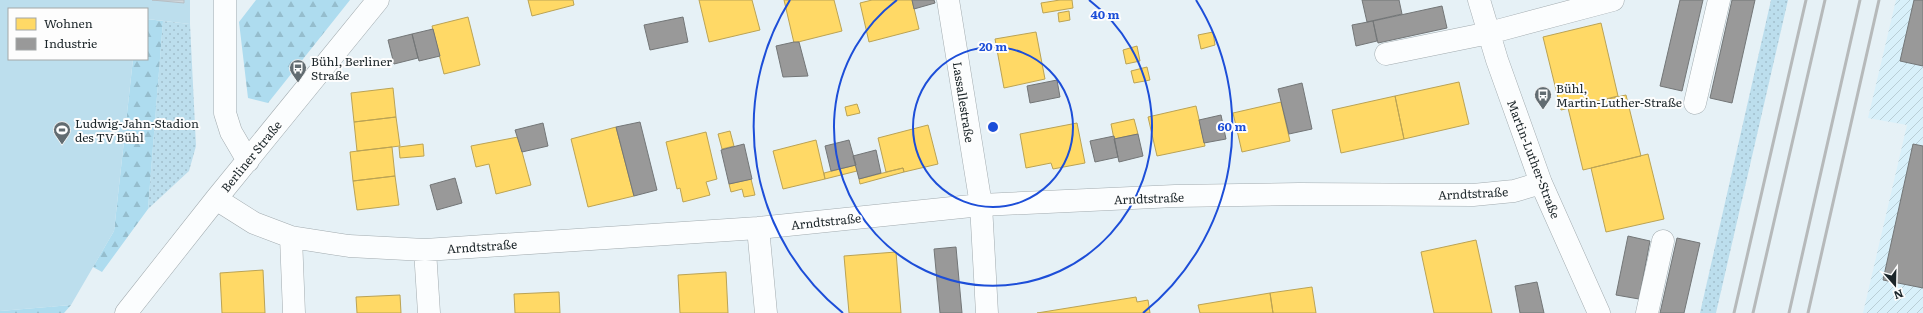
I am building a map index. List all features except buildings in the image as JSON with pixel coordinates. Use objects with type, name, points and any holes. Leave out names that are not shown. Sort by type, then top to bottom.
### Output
[{"type":"street","points":[[225,0],[225,113],[231,132],[248,161]]},
{"type":"street","name":"Berliner Straße","points":[[126,313],[216,199],[378,0]]},
{"type":"street","name":"Lassallestraße","points":[[948,0],[981,205],[987,313]]},
{"type":"street","name":"Martin-Luther-Straße","points":[[1479,0],[1540,183],[1600,313]]},
{"type":"street","points":[[1386,54],[1489,33],[1612,0]]},
{"type":"street","points":[[1695,103],[1719,0]]},
{"type":"street","name":"Arndtstraße","points":[[216,199],[254,223],[291,237],[349,246],[425,250],[758,228],[981,205],[1175,196],[1299,194],[1474,195],[1514,191],[1540,183]]},
{"type":"street","points":[[758,228],[766,313]]},
{"type":"street","points":[[291,237],[294,313]]},
{"type":"street","points":[[1647,313],[1663,241]]},
{"type":"street","points":[[425,250],[429,313]]},
{"type":"shaded area","name":"Ludwig-Jahn-Stadion des TV Bühl","points":[[0,0],[190,0],[190,24],[148,19],[148,8],[8,8],[8,60],[133,60],[114,231],[71,305],[0,311]]},
{"type":"shaded area","points":[[1771,0],[1788,0],[1716,313],[1700,313]]},
{"type":"shaded area","points":[[1896,0],[1923,0],[1923,313],[1863,313],[1907,125],[1868,118]]},
{"type":"shaded area","points":[[163,21],[190,24],[196,146],[189,171],[148,209]]},
{"type":"green space","points":[[256,0],[350,0],[268,103],[248,98],[239,22]]},
{"type":"green space","points":[[148,19],[163,21],[148,209],[102,272],[93,267],[114,231],[133,60],[148,60]]},
{"type":"green space","points":[[71,305],[64,313],[0,313],[0,311]]},
{"type":"railway","points":[[1734,313],[1806,0]]},
{"type":"railway","points":[[1753,313],[1825,0]]},
{"type":"railway","points":[[1789,313],[1860,0]]},
{"type":"railway","points":[[1808,313],[1879,0]]},
{"type":"place","name":"Bühl, Berliner Straße","points":[[298,83]]},
{"type":"place","name":"Bühl, Martin-Luther-Straße","points":[[1543,110]]},
{"type":"place","name":"Ludwig-Jahn-Stadion des TV Bühl","points":[[62,145]]}]
